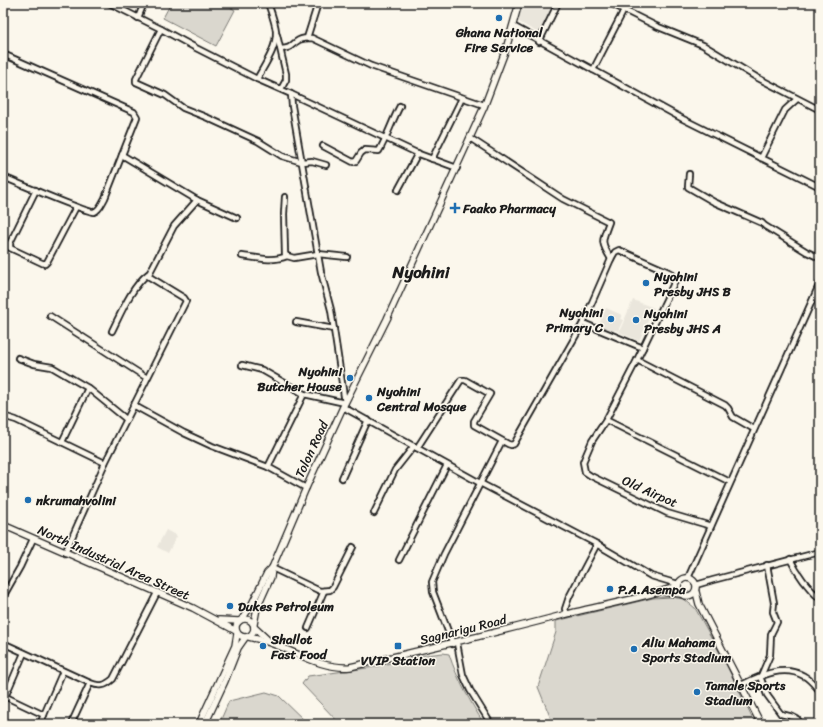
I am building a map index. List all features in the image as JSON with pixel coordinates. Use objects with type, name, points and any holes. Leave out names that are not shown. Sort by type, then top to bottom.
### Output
[{"type":"main road","name":"Tolon Road","points":[[272,568],[306,488],[344,405],[376,342],[470,138],[500,65],[519,3]]},
{"type":"main road","name":"North Industrial Area Street","points":[[3,525],[193,608],[215,619],[237,633]]},
{"type":"main road","points":[[199,724],[235,646],[237,633],[236,626],[251,606],[266,573],[272,568]]},
{"type":"main road","points":[[206,724],[225,682],[238,648],[247,637],[253,633],[257,608],[271,577],[272,568]]},
{"type":"main road","points":[[699,604],[681,594],[678,585],[681,580],[688,578],[693,580],[699,604],[761,724]]},
{"type":"main road","name":"Sagnarigu Road","points":[[247,637],[272,643],[324,665],[350,668],[661,592],[678,585]]},
{"type":"main road","points":[[687,597],[692,595],[696,588]]},
{"type":"main road","name":"Sagnarigu Road","points":[[661,592],[681,594]]},
{"type":"main road","name":"North Industrial Area Street","points":[[215,619],[240,620]]},
{"type":"main road","points":[[240,620],[248,619],[254,626]]},
{"type":"main road","name":"Sagnarigu Road","points":[[254,626],[272,643]]},
{"type":"main road","points":[[237,633],[247,637]]},
{"type":"street","points":[[109,3],[161,28],[196,48],[257,79],[418,153],[456,168]]},
{"type":"street","points":[[138,18],[144,3]]},
{"type":"street","points":[[268,3],[281,49],[286,74],[286,80],[281,89]]},
{"type":"street","points":[[307,38],[318,3]]},
{"type":"street","points":[[539,42],[558,3]]},
{"type":"street","points":[[610,3],[656,26],[703,45],[726,60],[820,110]]},
{"type":"street","points":[[593,70],[624,10]]},
{"type":"street","points":[[512,26],[683,119],[820,187]]},
{"type":"street","points":[[161,28],[136,79],[136,82],[165,95],[183,108],[258,141],[282,156],[302,162],[312,161],[326,165]]},
{"type":"street","points":[[257,79],[274,48],[276,30]]},
{"type":"street","points":[[281,49],[290,48],[299,40],[312,38],[371,66],[484,105]]},
{"type":"street","points":[[3,54],[134,112],[137,117],[105,198],[95,212],[90,212],[76,207],[3,178]]},
{"type":"street","points":[[291,94],[321,272],[331,310],[344,405]]},
{"type":"street","points":[[432,159],[462,98]]},
{"type":"street","points":[[761,158],[784,113],[789,105],[797,98]]},
{"type":"street","points":[[323,146],[353,162],[356,161],[365,150],[379,151],[400,106]]},
{"type":"street","points":[[470,138],[563,199],[609,222],[602,242],[611,259]]},
{"type":"street","points":[[398,190],[418,153]]},
{"type":"street","points":[[122,155],[197,200],[237,218]]},
{"type":"street","points":[[689,174],[688,187],[692,190],[714,202],[762,223],[807,252],[820,258]]},
{"type":"street","points":[[36,190],[10,243],[10,248],[42,264],[47,262],[76,207]]},
{"type":"street","points":[[285,197],[285,254],[287,256]]},
{"type":"street","points":[[112,331],[127,301],[143,278],[148,274],[174,226],[197,200]]},
{"type":"street","points":[[374,513],[395,470],[415,447],[461,380],[465,380],[490,394],[474,421],[474,425],[502,441],[511,445],[514,444],[583,323],[611,259],[615,252],[619,250],[671,273],[675,281],[606,420],[730,482]]},
{"type":"street","points":[[242,256],[262,259],[282,259],[287,256],[294,258],[318,254],[347,257]]},
{"type":"street","points":[[65,553],[126,419],[186,300],[149,278],[148,274]]},
{"type":"street","points":[[688,578],[820,283]]},
{"type":"street","points":[[50,316],[147,378]]},
{"type":"street","points":[[296,322],[334,329]]},
{"type":"street","points":[[583,323],[643,348]]},
{"type":"street","points":[[18,358],[34,364],[52,367],[88,388],[126,419]]},
{"type":"street","points":[[637,360],[725,405],[733,417],[754,429]]},
{"type":"street","points":[[242,365],[262,370],[304,394],[344,405],[447,465],[597,544],[651,576],[678,585]]},
{"type":"street","points":[[62,442],[88,388]]},
{"type":"street","points":[[268,467],[304,394]]},
{"type":"street","points":[[133,405],[184,433],[212,446],[268,467],[306,488]]},
{"type":"street","points":[[3,416],[16,420],[105,463]]},
{"type":"street","points":[[342,478],[368,420]]},
{"type":"street","name":"Old Airpot","points":[[606,420],[592,441],[583,462],[585,472],[655,508],[711,526]]},
{"type":"street","points":[[491,724],[470,690],[463,675],[455,643],[432,592],[432,582],[444,554],[502,441]]},
{"type":"street","points":[[399,560],[447,465]]},
{"type":"street","points":[[3,597],[20,567],[33,539]]},
{"type":"street","points":[[567,614],[565,609],[569,597],[597,544]]},
{"type":"street","points":[[272,568],[320,591],[330,590],[354,546]]},
{"type":"street","points":[[696,588],[767,565],[820,552]]},
{"type":"street","points":[[790,559],[797,574],[809,589],[820,599]]},
{"type":"street","points":[[767,565],[773,600],[773,612],[777,622],[771,634],[770,655],[761,676],[763,688],[781,714],[793,716],[801,724]]},
{"type":"street","points":[[308,628],[324,591]]},
{"type":"street","points":[[3,643],[90,683],[98,686],[104,686],[113,679],[157,593]]},
{"type":"street","points":[[24,653],[4,696],[44,715]]},
{"type":"street","points":[[40,724],[63,671]]},
{"type":"street","points":[[741,685],[761,676],[775,672],[792,672],[804,675],[820,691]]},
{"type":"street","points":[[71,724],[90,683]]},
{"type":"shaded area","points":[[171,3],[222,3],[235,10],[216,46],[163,18]]},
{"type":"shaded area","points":[[520,3],[547,3],[555,6],[542,35],[519,22],[515,22]]},
{"type":"shaded area","name":"Nyohini Presby JHS A","points":[[633,300],[654,308],[639,341],[619,332]]},
{"type":"shaded area","name":"Nyohini Primary C","points":[[606,308],[622,315],[620,319],[623,320],[618,331],[613,331],[599,325]]},
{"type":"shaded area","points":[[166,530],[177,536],[168,553],[157,547]]},
{"type":"shaded area","name":"Aliu Mahama Sports Stadium","points":[[671,597],[684,599],[695,608],[727,666],[755,724],[553,724],[538,687],[556,632],[556,621],[653,598]]},
{"type":"shaded area","points":[[443,653],[449,654],[460,681],[484,724],[340,724],[302,684],[308,676],[375,667],[417,656]]},
{"type":"shaded area","points":[[266,692],[279,696],[308,724],[219,724],[229,701]]},
{"type":"place","name":"Ghana National Fire Service","points":[[499,18]]},
{"type":"place","name":"Faako Pharmacy","points":[[455,208]]},
{"type":"place","name":"Nyohini Presby JHS B","points":[[646,283]]},
{"type":"place","name":"Nyohini Primary C","points":[[611,319]]},
{"type":"place","name":"Nyohini Presby JHS A","points":[[636,320]]},
{"type":"place","name":"Nyohini Butcher House","points":[[350,378]]},
{"type":"place","name":"Nyohini Central Mosque","points":[[369,398]]},
{"type":"place","name":"nkrumahvolini","points":[[28,500]]},
{"type":"place","name":"P.A.Asempa","points":[[610,589]]},
{"type":"place","name":"Dukes Petroleum","points":[[230,606]]},
{"type":"place","name":"Shallot Fast Food","points":[[263,646]]},
{"type":"place","name":"VVIP Station","points":[[398,646]]},
{"type":"place","name":"Aliu Mahama Sports Stadium","points":[[634,649]]},
{"type":"place","name":"Tamale Sports Stadium","points":[[697,692]]},
{"type":"district","name":"Nyohini","points":[[421,272]]}]
